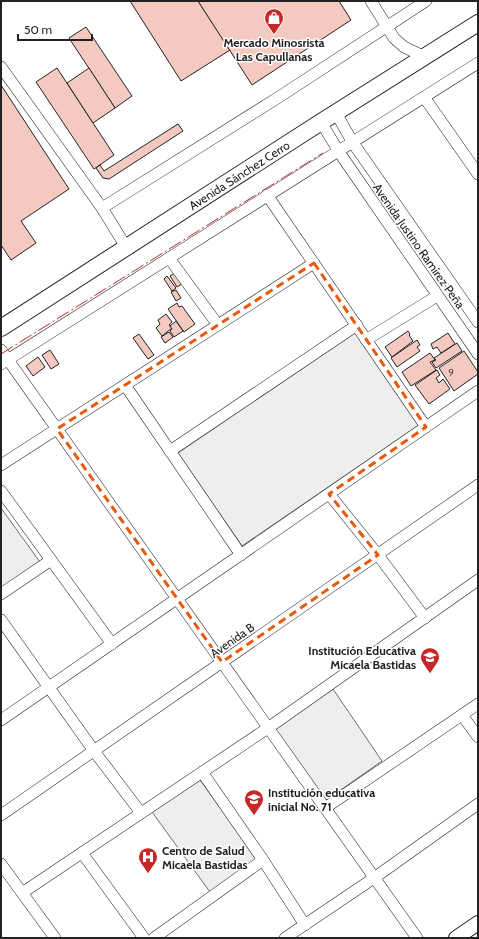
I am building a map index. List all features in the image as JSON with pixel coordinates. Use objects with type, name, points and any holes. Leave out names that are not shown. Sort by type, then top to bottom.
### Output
[{"type":"highway","name":"Avenida Sánchez Cerro","points":[[1,328],[478,23]]},
{"type":"main road","points":[[456,938],[477,925]]},
{"type":"street","points":[[371,1],[394,38],[404,47],[425,57]]},
{"type":"street","points":[[102,208],[279,97],[426,1]]},
{"type":"street","points":[[4,362],[478,63]]},
{"type":"street","points":[[1,67],[102,208],[126,247]]},
{"type":"street","points":[[424,97],[474,162],[478,174]]},
{"type":"street","name":"Avenida Justino Ramírez Peña","points":[[336,114],[353,143],[478,322]]},
{"type":"street","name":"Avenida Justino Ramírez Peña","points":[[321,122],[338,152],[478,354]]},
{"type":"street","points":[[267,195],[426,427]]},
{"type":"street","points":[[169,258],[218,325]]},
{"type":"street","points":[[1,465],[314,263]]},
{"type":"street","points":[[366,340],[437,296]]},
{"type":"street","points":[[170,451],[357,325]]},
{"type":"street","points":[[1,350],[4,362],[57,429],[417,938]]},
{"type":"street","points":[[125,385],[241,555]]},
{"type":"street","points":[[1,720],[478,391]]},
{"type":"street","name":"Avenida B","points":[[1,815],[478,485]]},
{"type":"street","points":[[1,491],[112,644]]},
{"type":"street","points":[[329,494],[378,555],[425,618]]},
{"type":"street","points":[[1,594],[51,560]]},
{"type":"street","points":[[22,893],[268,728],[478,580]]},
{"type":"street","points":[[1,620],[94,751],[141,813]]},
{"type":"street","points":[[325,808],[478,704]]},
{"type":"street","points":[[462,715],[478,737]]},
{"type":"street","points":[[202,772],[263,860],[305,925]]},
{"type":"street","points":[[285,938],[374,878],[478,804]]},
{"type":"street","points":[[82,853],[144,938]]},
{"type":"street","points":[[154,938],[263,860]]},
{"type":"street","points":[[1,864],[55,938]]},
{"type":"highlighted area","points":[[314,263],[426,427],[329,494],[378,555],[222,662],[57,429]]},
{"type":"shaded area","points":[[356,332],[419,425],[242,546],[178,453]]},
{"type":"shaded area","points":[[1,508],[40,562],[1,590]]},
{"type":"shaded area","points":[[333,689],[382,761],[325,801],[275,729]]},
{"type":"shaded area","points":[[200,780],[257,859],[210,892],[152,812]]},
{"type":"building","points":[[130,1],[198,1],[230,50],[181,81]]},
{"type":"building","name":"Mercado Minosrista Las Capullanas","points":[[198,1],[339,1],[351,20],[252,85]]},
{"type":"building","points":[[86,27],[132,96],[115,108],[69,38]]},
{"type":"building","points":[[57,68],[114,155],[94,169],[36,82]]},
{"type":"building","points":[[89,68],[115,108],[93,123],[67,83]]},
{"type":"building","points":[[1,85],[69,189],[21,221],[36,243],[11,260],[1,245]]},
{"type":"building","points":[[178,124],[183,131],[109,179],[103,178],[96,168],[100,165],[104,171]]},
{"type":"building","points":[[176,272],[183,283],[177,287],[170,276]]},
{"type":"building","points":[[167,276],[176,288],[172,291],[164,279]]},
{"type":"building","points":[[176,290],[181,298],[176,301],[171,292]]},
{"type":"building","points":[[177,303],[179,307],[182,306],[195,324],[184,332],[168,309]]},
{"type":"building","points":[[166,314],[172,322],[169,325],[172,328],[162,336],[156,328],[160,324],[158,320]]},
{"type":"building","points":[[176,321],[183,331],[174,337],[170,331],[172,329],[170,326]]},
{"type":"building","points":[[408,331],[413,341],[392,357],[385,347]]},
{"type":"building","points":[[169,332],[173,337],[165,343],[161,337]]},
{"type":"building","points":[[448,333],[455,344],[441,353],[437,347],[433,349],[431,344]]},
{"type":"building","points":[[139,334],[154,355],[148,359],[133,338]]},
{"type":"building","points":[[417,340],[420,345],[417,347],[420,351],[397,367],[391,358]]},
{"type":"building","points":[[457,343],[462,351],[436,368],[432,362],[436,360],[434,358]]},
{"type":"building","points":[[50,350],[59,364],[51,369],[42,355]]},
{"type":"building","points":[[464,351],[478,374],[454,391],[439,368]]},
{"type":"building","points":[[430,353],[435,360],[430,362],[436,370],[411,386],[402,372]]},
{"type":"building","points":[[38,357],[45,367],[33,376],[26,366]]},
{"type":"building","points":[[437,370],[440,375],[436,378],[439,383],[443,379],[450,389],[429,404],[415,385]]},
{"type":"power","points":[[1,354],[323,153]]},
{"type":"place","name":"Mercado Minosrista Las Capullanas","points":[[274,35]]},
{"type":"place","name":"Institución Educativa Micaela Bastidas","points":[[430,674]]},
{"type":"place","name":"Institución educativa inicial No. 71","points":[[254,816]]},
{"type":"place","name":"Centro de Salud Micaela Bastidas","points":[[148,874]]}]
